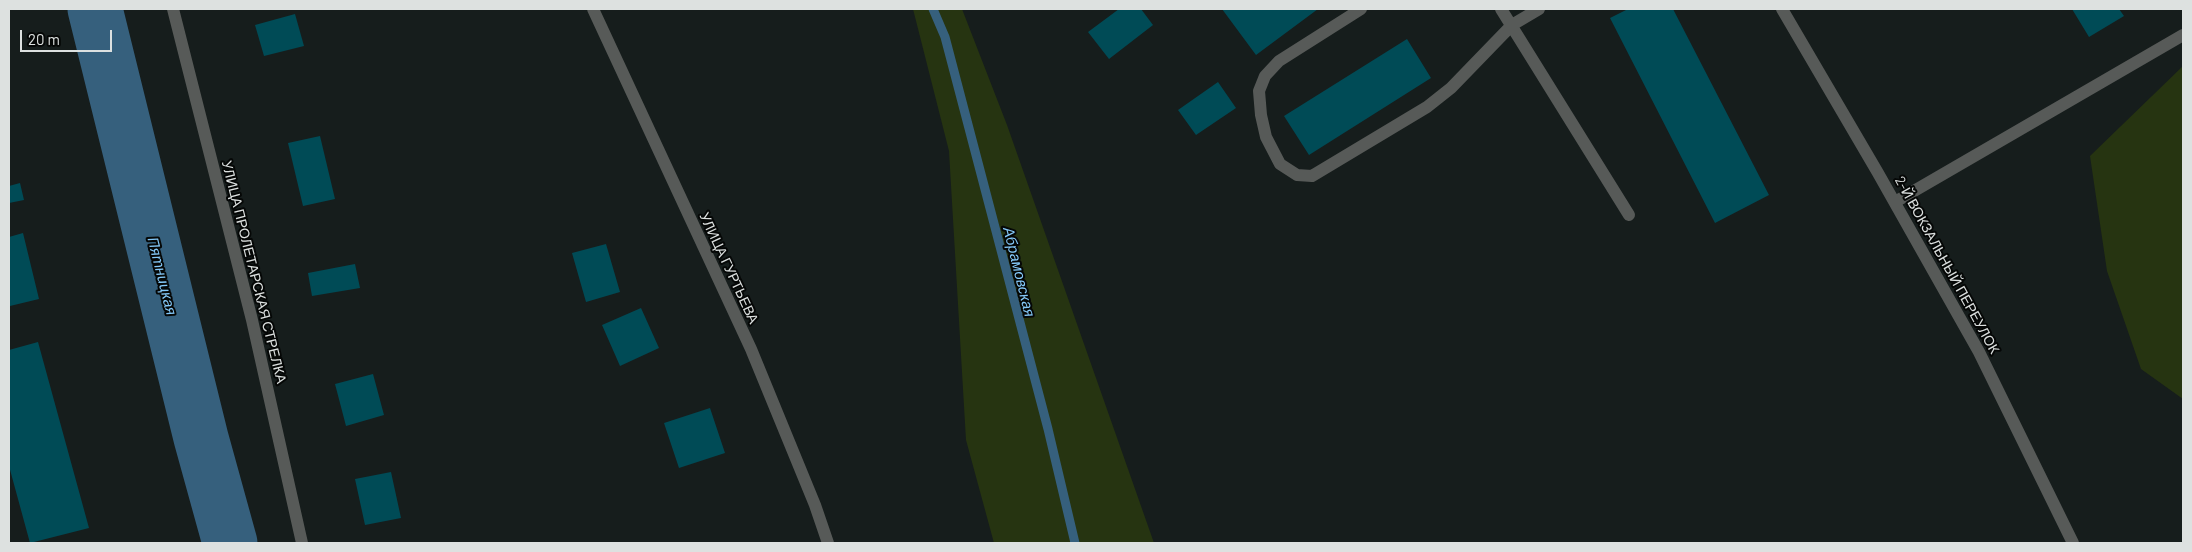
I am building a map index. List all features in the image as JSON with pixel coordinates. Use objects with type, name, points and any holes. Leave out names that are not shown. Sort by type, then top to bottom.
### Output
[{"type":"street","name":"УЛИЦА ПРОЛЕТАРСКАЯ СТРЕЛКА","points":[[173,9],[252,320],[302,543]]},
{"type":"street","name":"УЛИЦА ГУРТЬЕВА","points":[[593,9],[750,349],[815,505],[828,543]]},
{"type":"street","points":[[1361,9],[1278,61],[1265,76],[1259,90],[1261,115],[1266,138],[1280,164],[1297,175],[1312,176],[1427,107],[1451,88],[1512,25],[1539,9]]},
{"type":"street","points":[[1501,9],[1629,215]]},
{"type":"street","name":"2-Й ВОКЗАЛЬНЫЙ ПЕРЕУЛОК","points":[[1782,9],[1980,352],[2073,543]]},
{"type":"street","points":[[1895,202],[2183,35]]},
{"type":"green space","points":[[913,9],[962,9],[1007,125],[1154,543],[994,543],[966,440],[949,151]]},
{"type":"green space","points":[[2183,66],[2183,399],[2141,369],[2107,271],[2090,156]]},
{"type":"building","points":[[1119,9],[1141,9],[1153,25],[1109,59],[1088,32]]},
{"type":"building","points":[[1222,9],[1318,9],[1256,55]]},
{"type":"building","points":[[1628,9],[1673,9],[1769,195],[1715,223],[1610,18]]},
{"type":"building","points":[[2072,9],[2119,9],[2124,16],[2089,37]]},
{"type":"building","points":[[295,14],[304,46],[264,56],[255,25]]},
{"type":"building","points":[[1407,39],[1431,78],[1309,155],[1284,116]]},
{"type":"building","points":[[1218,82],[1236,108],[1196,135],[1178,110]]},
{"type":"building","points":[[320,136],[335,199],[303,206],[288,143]]},
{"type":"building","points":[[20,183],[24,200],[9,203],[9,186]]},
{"type":"building","points":[[23,233],[39,299],[10,306],[9,237]]},
{"type":"building","points":[[606,244],[620,292],[586,302],[572,253]]},
{"type":"building","points":[[355,264],[360,288],[312,296],[308,273]]},
{"type":"building","points":[[641,308],[659,348],[620,366],[602,325]]},
{"type":"building","points":[[38,342],[89,528],[30,543],[9,466],[9,350]]},
{"type":"building","points":[[373,374],[384,415],[346,426],[335,384]]},
{"type":"building","points":[[710,408],[725,453],[679,468],[664,423]]},
{"type":"building","points":[[391,472],[401,518],[365,525],[355,479]]},
{"type":"waterway","name":"Пятницкая","points":[[95,9],[201,438],[230,543]]},
{"type":"waterway","name":"Абрамовская","points":[[933,9],[945,37],[1048,429],[1075,543]]}]
